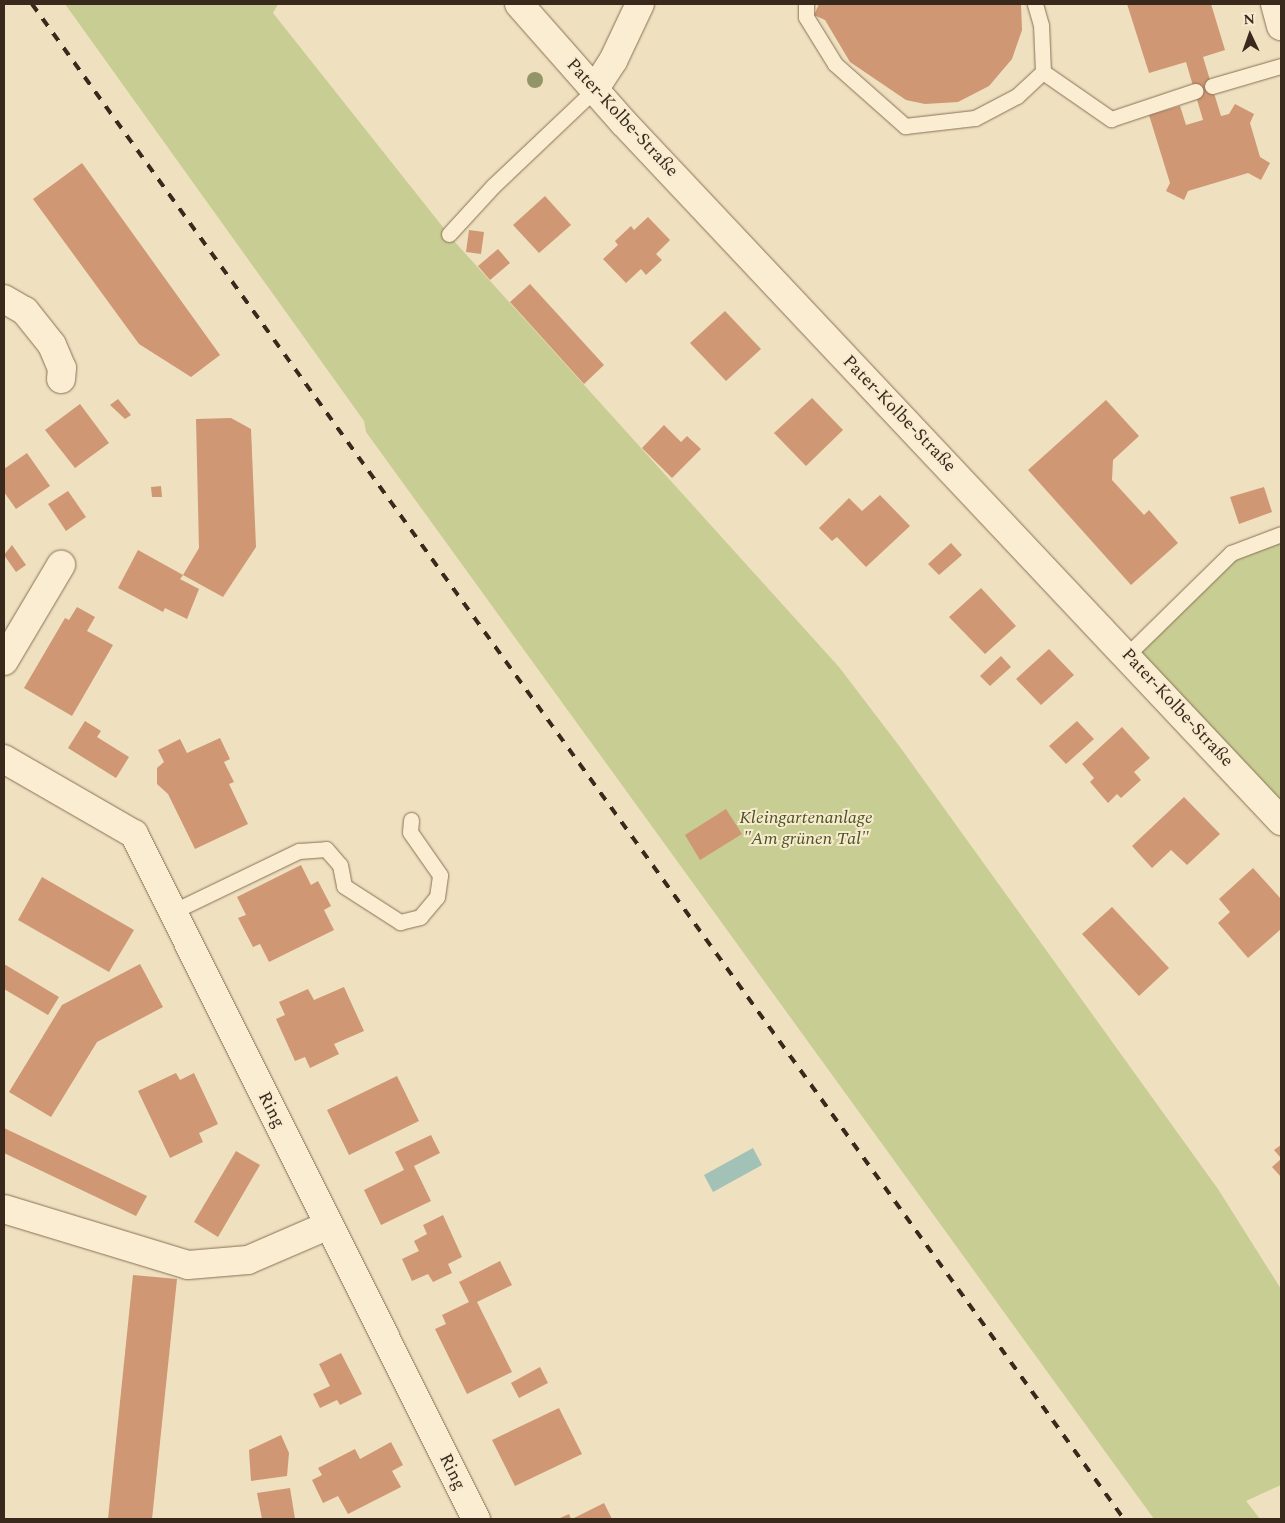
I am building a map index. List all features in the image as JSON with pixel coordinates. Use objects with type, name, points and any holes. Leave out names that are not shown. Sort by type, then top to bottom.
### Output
[{"type":"street","name":"Pater-Kolbe-Straße","points":[[519,4],[594,90],[1127,654],[1281,822]]},
{"type":"street","points":[[594,90],[614,61],[640,4]]},
{"type":"street","points":[[1275,4],[1281,26]]},
{"type":"street","points":[[4,299],[26,311],[52,345],[62,368],[61,379]]},
{"type":"street","points":[[4,661],[61,565]]},
{"type":"street","name":"Ring","points":[[4,759],[134,834],[476,1519]]},
{"type":"street","points":[[4,1209],[188,1265],[248,1260],[329,1225]]},
{"type":"lane","points":[[806,4],[806,17],[835,64],[905,126],[975,118],[1017,96],[1043,72],[1041,25],[1035,4]]},
{"type":"lane","points":[[1212,86],[1281,66]]},
{"type":"lane","points":[[1043,72],[1111,118],[1195,91]]},
{"type":"lane","points":[[449,234],[493,186],[594,90]]},
{"type":"lane","points":[[1127,654],[1231,553],[1281,534]]},
{"type":"lane","points":[[172,912],[299,851],[326,849],[340,865],[344,886],[400,922],[420,917],[437,897],[440,875],[410,832],[411,820]]},
{"type":"green space","name":"Kleingartenanlage \"Am grünen Tal\"","points":[[65,4],[278,4],[273,13],[454,241],[839,667],[900,747],[1218,1189],[1281,1289],[1281,1485],[1246,1501],[1260,1519],[1154,1519],[366,432],[364,421]]},
{"type":"green space","points":[[1281,534],[1281,821],[1127,655],[1231,553]]},
{"type":"water","points":[[753,1148],[762,1165],[713,1192],[704,1175]]},
{"type":"building","points":[[819,4],[1021,4],[1022,30],[1012,59],[989,86],[958,102],[925,104],[906,100],[850,62],[825,20],[814,15]]},
{"type":"building","points":[[1127,4],[1211,4],[1225,50],[1203,57],[1221,116],[1229,114],[1235,104],[1254,114],[1250,123],[1260,157],[1270,163],[1261,180],[1248,173],[1188,191],[1184,200],[1166,191],[1170,183],[1149,115],[1180,106],[1186,125],[1203,120],[1186,62],[1149,73]]},
{"type":"building","points":[[82,163],[220,355],[191,377],[139,344],[33,199]]},
{"type":"building","points":[[545,196],[571,225],[539,253],[513,225]]},
{"type":"building","points":[[648,217],[670,240],[656,254],[662,260],[646,275],[641,269],[626,283],[603,259],[618,245],[615,241],[631,226],[634,230]]},
{"type":"building","points":[[469,230],[484,232],[481,254],[466,252]]},
{"type":"building","points":[[498,249],[510,263],[490,280],[478,266]]},
{"type":"building","points":[[530,284],[604,365],[584,384],[510,302]]},
{"type":"building","points":[[725,311],[761,349],[726,381],[690,343]]},
{"type":"building","points":[[812,398],[843,430],[806,466],[774,433]]},
{"type":"building","points":[[118,399],[131,415],[125,419],[110,405]]},
{"type":"building","points":[[1106,400],[1139,436],[1113,460],[1112,480],[1144,515],[1149,510],[1178,543],[1131,585],[1028,470]]},
{"type":"building","points":[[80,404],[109,443],[75,468],[45,430]]},
{"type":"building","points":[[231,418],[251,429],[256,547],[223,597],[183,575],[199,548],[196,419]]},
{"type":"building","points":[[664,425],[681,442],[687,436],[701,449],[672,478],[642,448]]},
{"type":"building","points":[[27,453],[50,486],[16,509],[4,492],[4,469]]},
{"type":"building","points":[[161,486],[162,497],[152,497],[151,487]]},
{"type":"building","points":[[1264,487],[1272,512],[1239,524],[1230,497]]},
{"type":"building","points":[[68,491],[86,517],[66,531],[48,504]]},
{"type":"building","points":[[880,495],[910,526],[866,567],[837,537],[832,541],[819,528],[849,498],[862,511]]},
{"type":"building","points":[[951,543],[962,555],[939,575],[928,564]]},
{"type":"building","points":[[12,545],[26,565],[16,572],[4,555]]},
{"type":"building","points":[[138,550],[183,575],[180,579],[199,589],[187,619],[165,608],[163,612],[118,588]]},
{"type":"building","points":[[981,588],[1016,626],[985,654],[949,617]]},
{"type":"building","points":[[77,607],[95,617],[87,631],[113,645],[72,716],[24,688],[65,618],[69,620]]},
{"type":"building","points":[[1049,649],[1074,675],[1041,705],[1016,679]]},
{"type":"building","points":[[1001,656],[1011,667],[990,686],[980,676]]},
{"type":"building","points":[[85,721],[101,731],[97,737],[129,757],[116,778],[68,748]]},
{"type":"building","points":[[1077,721],[1094,739],[1066,764],[1049,746]]},
{"type":"building","points":[[1122,727],[1150,758],[1134,772],[1141,780],[1121,798],[1117,794],[1108,803],[1090,782],[1094,778],[1082,764]]},
{"type":"building","points":[[220,738],[230,759],[224,762],[234,782],[229,784],[248,824],[195,849],[168,794],[157,784],[157,768],[164,762],[158,750],[180,739],[187,753]]},
{"type":"building","points":[[1184,797],[1220,834],[1187,865],[1171,850],[1152,868],[1132,846]]},
{"type":"building","points":[[726,809],[742,834],[700,860],[685,835]]},
{"type":"building","points":[[301,865],[311,885],[318,881],[331,906],[324,910],[334,930],[269,962],[260,944],[253,947],[238,918],[246,915],[237,897]]},
{"type":"building","points":[[1253,868],[1281,899],[1281,929],[1248,958],[1218,923],[1230,912],[1219,899]]},
{"type":"building","points":[[42,877],[134,930],[109,972],[18,920]]},
{"type":"building","points":[[1112,907],[1169,968],[1139,996],[1082,934]]},
{"type":"building","points":[[4,964],[59,997],[48,1015],[4,989]]},
{"type":"building","points":[[140,964],[163,1007],[97,1042],[51,1117],[9,1092],[62,1005]]},
{"type":"building","points":[[344,987],[364,1031],[334,1044],[339,1054],[310,1068],[305,1057],[295,1061],[276,1019],[285,1015],[279,1002],[308,989],[314,1000]]},
{"type":"building","points":[[176,1073],[180,1080],[194,1073],[218,1124],[199,1133],[203,1142],[170,1158],[138,1091]]},
{"type":"building","points":[[397,1076],[419,1121],[349,1155],[327,1110]]},
{"type":"building","points":[[4,1128],[147,1196],[136,1216],[4,1153]]},
{"type":"building","points":[[431,1135],[440,1153],[414,1166],[431,1201],[381,1225],[364,1190],[404,1170],[395,1152]]},
{"type":"building","points":[[1281,1145],[1281,1158],[1274,1150]]},
{"type":"building","points":[[236,1151],[260,1165],[218,1237],[194,1222]]},
{"type":"building","points":[[1281,1159],[1281,1177],[1272,1167]]},
{"type":"building","points":[[443,1215],[462,1257],[448,1264],[452,1273],[433,1282],[428,1274],[412,1281],[402,1259],[419,1251],[414,1241],[427,1234],[423,1225]]},
{"type":"building","points":[[500,1261],[512,1285],[477,1302],[512,1372],[467,1394],[435,1329],[446,1324],[442,1315],[469,1302],[459,1282]]},
{"type":"building","points":[[133,1275],[177,1279],[152,1519],[108,1519]]},
{"type":"building","points":[[341,1353],[362,1394],[340,1405],[337,1400],[320,1408],[313,1394],[330,1386],[319,1364]]},
{"type":"building","points":[[540,1367],[548,1383],[519,1398],[511,1383]]},
{"type":"building","points":[[559,1408],[582,1454],[515,1486],[492,1440]]},
{"type":"building","points":[[281,1435],[289,1453],[287,1476],[251,1481],[249,1450]]},
{"type":"building","points":[[391,1442],[403,1465],[392,1471],[401,1487],[348,1514],[338,1496],[323,1503],[312,1480],[322,1475],[318,1468],[355,1449],[360,1459]]},
{"type":"building","points":[[290,1488],[295,1519],[262,1519],[257,1493]]},
{"type":"building","points":[[604,1503],[612,1519],[572,1519]]},
{"type":"building","points":[[569,1514],[571,1519],[558,1519]]},
{"type":"railway","points":[[32,4],[1124,1519]]}]
